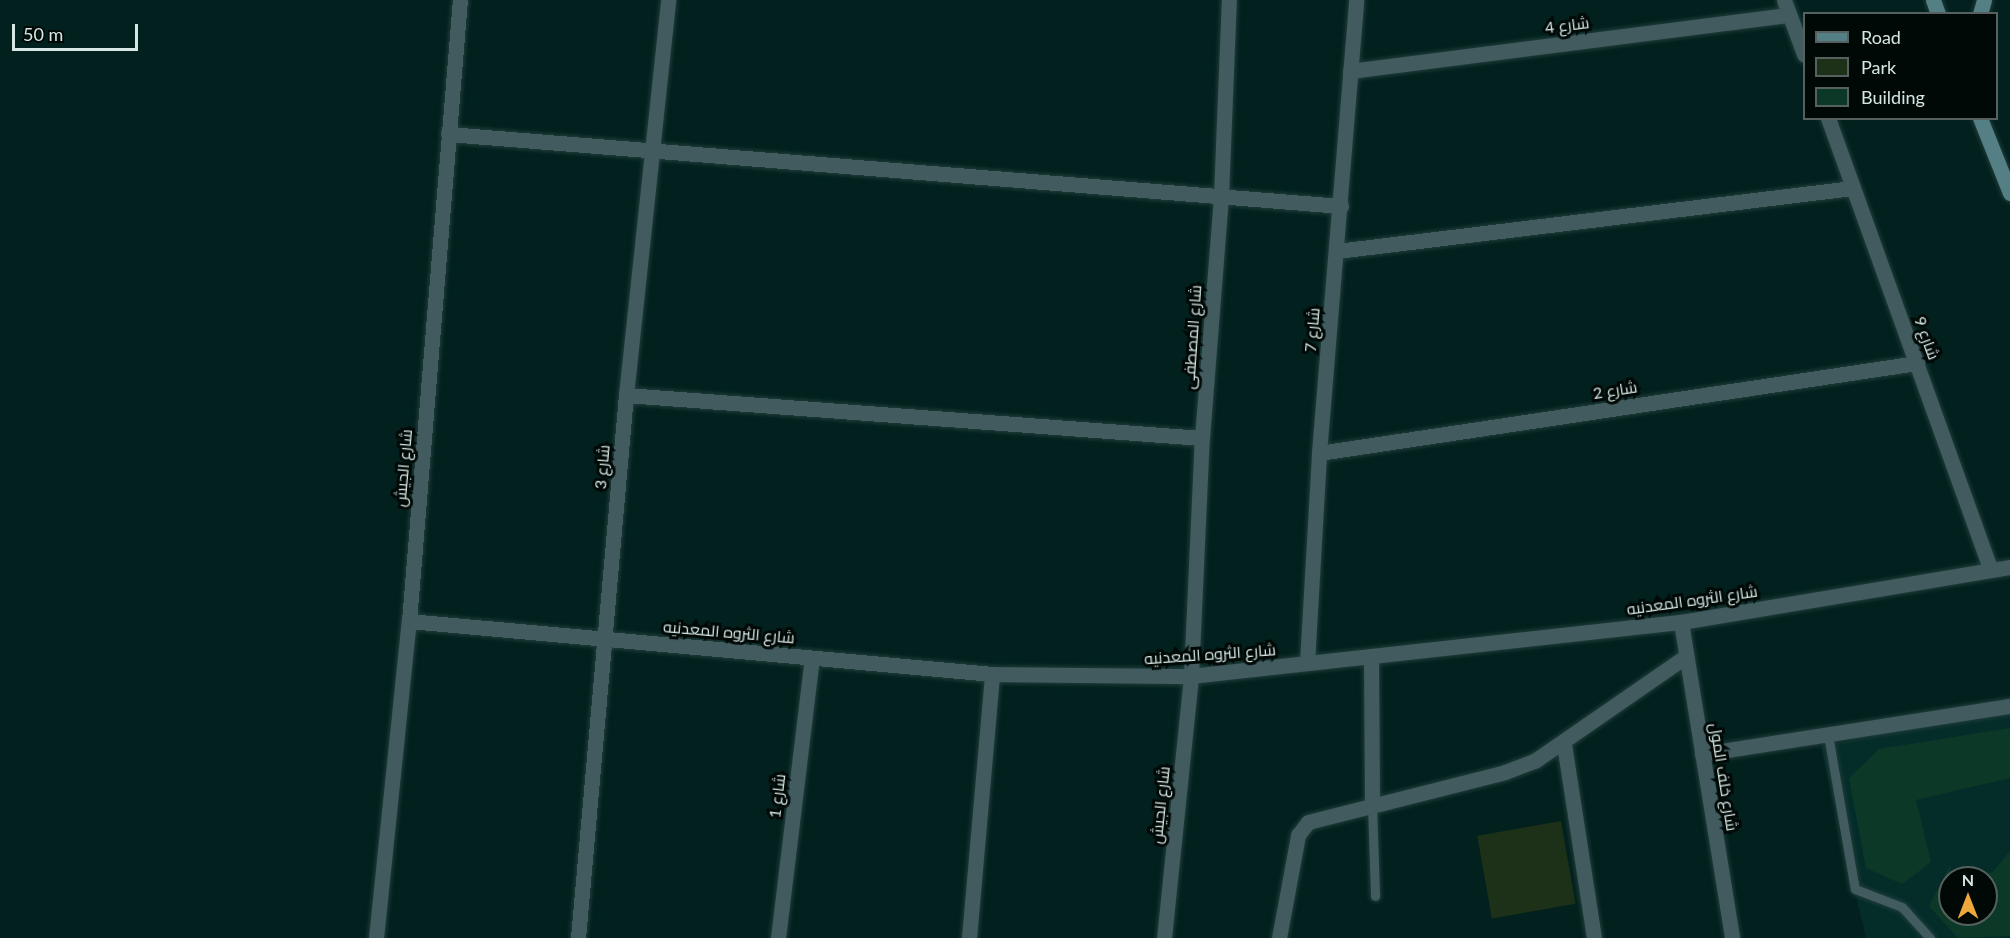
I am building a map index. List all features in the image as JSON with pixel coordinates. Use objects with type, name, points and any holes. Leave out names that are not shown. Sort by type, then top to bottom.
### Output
[{"type":"street","name":"شارع الجيش","points":[[376,938],[409,621],[460,0]]},
{"type":"street","name":"شارع 3","points":[[578,938],[626,395],[668,0]]},
{"type":"street","name":"شارع المصطفى","points":[[1191,676],[1203,438],[1221,196],[1229,0]]},
{"type":"street","name":"شارع 7","points":[[1307,663],[1319,453],[1341,206],[1356,0]]},
{"type":"street","points":[[1786,7],[1803,51]]},
{"type":"street","name":"شارع 4","points":[[1350,71],[1786,7]]},
{"type":"street","name":"شارع 9","points":[[1829,120],[1991,570]]},
{"type":"street","points":[[1981,120],[2010,193]]},
{"type":"street","points":[[448,134],[651,153],[1341,206]]},
{"type":"street","points":[[1337,251],[1852,188]]},
{"type":"street","name":"شارع 2","points":[[1319,453],[1917,363]]},
{"type":"street","points":[[626,395],[1203,438]]},
{"type":"street","name":"شارع الثروه المعدنيه","points":[[409,621],[992,674],[1191,676],[1681,622],[2010,567]]},
{"type":"street","name":"شارع خلف المول","points":[[1681,622],[1732,938]]},
{"type":"street","points":[[1371,656],[1372,804]]},
{"type":"street","points":[[1280,938],[1302,827],[1317,818],[1506,772],[1564,744],[1686,656]]},
{"type":"street","name":"شارع 1","points":[[778,938],[812,658]]},
{"type":"street","points":[[969,938],[992,674]]},
{"type":"street","name":"شارع الجيش","points":[[1164,938],[1191,676]]},
{"type":"street","points":[[1702,754],[2010,706]]},
{"type":"street","points":[[1564,744],[1594,938]]},
{"type":"lane","points":[[1828,735],[1855,889],[1902,907],[1930,938]]},
{"type":"lane","points":[[1372,804],[1375,896]]},
{"type":"shaded area","points":[[2010,706],[2010,938],[1866,938],[1821,747]]},
{"type":"green space","points":[[1561,821],[1576,904],[1492,918],[1477,836]]},
{"type":"building","points":[[2010,728],[2010,778],[1916,800],[1931,862],[1902,884],[1866,868],[1849,778],[1879,749]]},
{"type":"building","points":[[2010,851],[2010,936],[1958,938],[1947,926],[1998,926],[1998,866]]},
{"type":"building","points":[[1938,889],[1938,916],[1929,906]]}]
